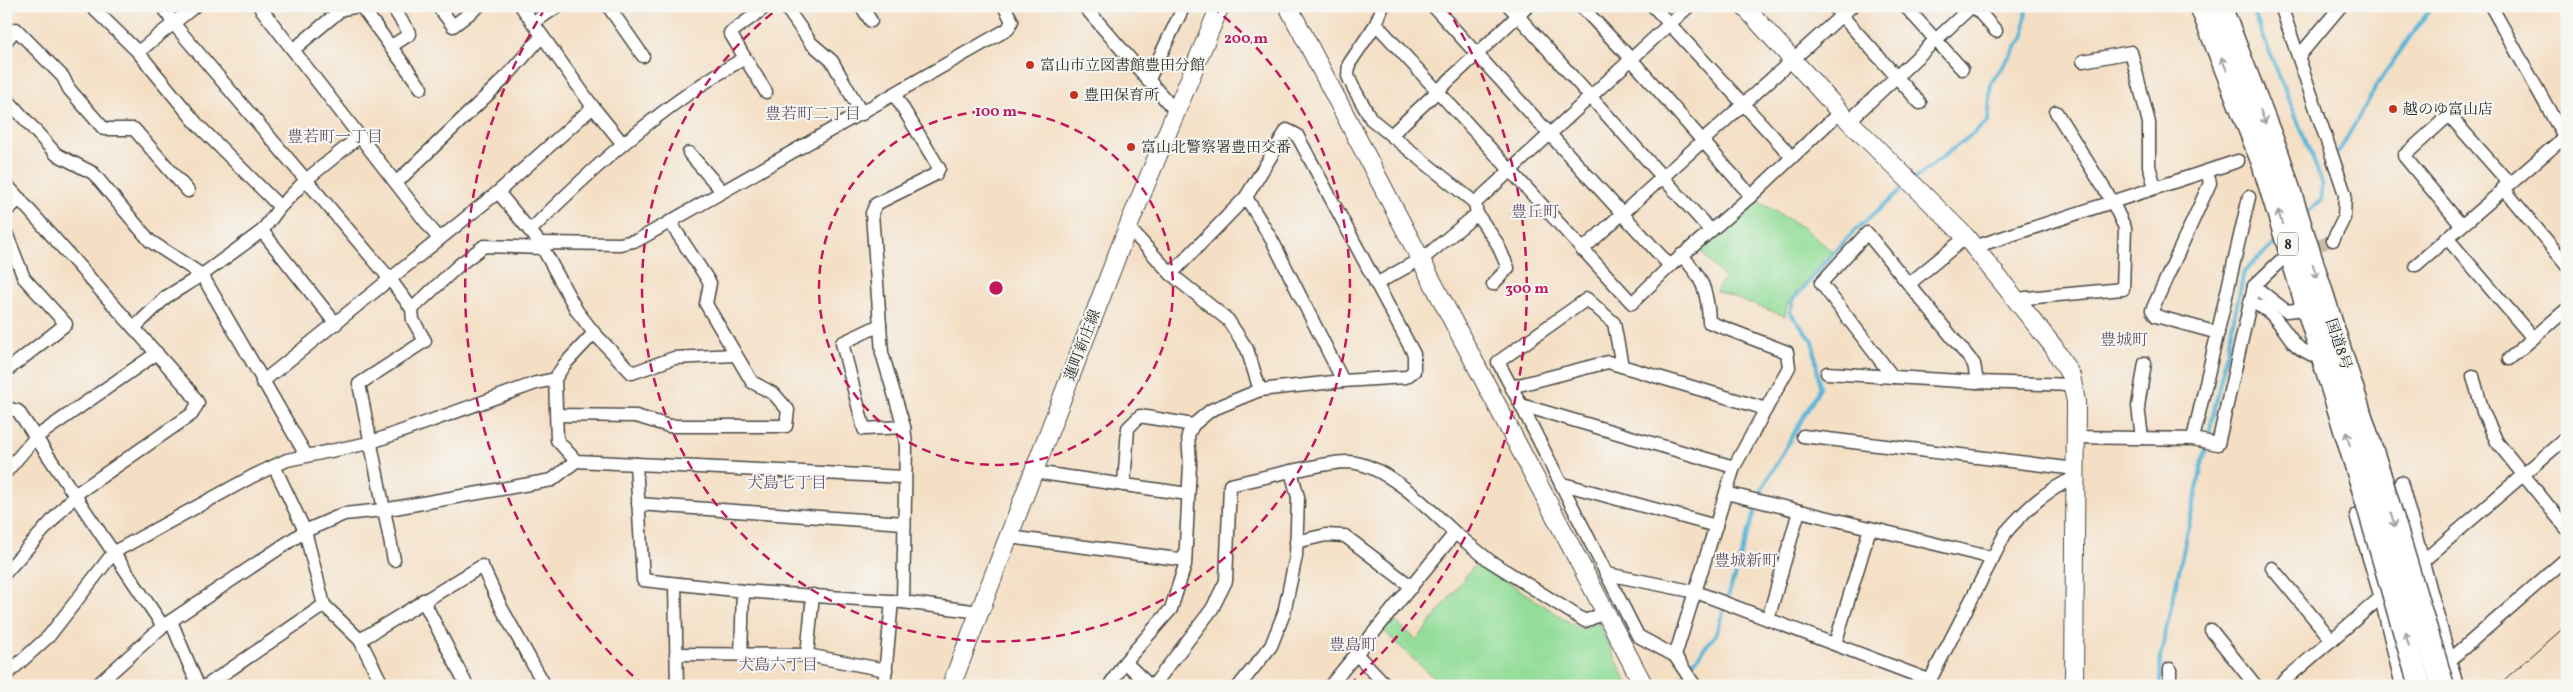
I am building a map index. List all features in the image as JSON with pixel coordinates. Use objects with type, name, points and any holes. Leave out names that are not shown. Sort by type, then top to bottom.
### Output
[{"type":"highway","name":"国道8号","points":[[2201,6],[2263,163],[2325,361],[2371,479],[2443,686]]},
{"type":"highway","name":"国道8号","points":[[2220,6],[2278,155],[2371,479],[2420,686]]},
{"type":"street","points":[[91,6],[138,52],[197,124],[280,207]]},
{"type":"street","points":[[163,6],[173,24],[307,179],[390,279],[412,309],[413,320],[425,341],[359,384],[394,560]]},
{"type":"street","points":[[138,52],[195,6]]},
{"type":"street","points":[[259,6],[438,239]]},
{"type":"street","points":[[293,50],[342,10],[361,6],[421,88]]},
{"type":"street","points":[[390,47],[410,34],[392,6]]},
{"type":"street","points":[[438,6],[453,26],[479,6]]},
{"type":"street","points":[[521,6],[593,107],[623,144]]},
{"type":"street","points":[[533,24],[558,6]]},
{"type":"street","points":[[608,6],[643,56]]},
{"type":"street","points":[[766,92],[730,32],[767,6]]},
{"type":"street","points":[[785,6],[811,43],[832,61],[862,114]]},
{"type":"street","points":[[861,6],[871,21]]},
{"type":"street","points":[[412,309],[459,265],[484,246],[620,244],[638,240],[722,191],[862,114],[1008,29],[1012,20],[1004,6]]},
{"type":"street","points":[[1084,6],[1177,113]]},
{"type":"street","points":[[1148,81],[1184,6]]},
{"type":"street","name":"蓮町新庄線","points":[[951,686],[1128,227],[1220,6]]},
{"type":"street","points":[[1288,6],[1607,612],[1644,686]]},
{"type":"street","points":[[1383,6],[1376,24],[1349,64],[1348,76],[1371,119],[1476,209],[1497,243],[1508,268],[1493,284]]},
{"type":"street","points":[[1433,6],[1670,266]]},
{"type":"street","points":[[1509,6],[1710,230]]},
{"type":"street","points":[[1391,135],[1528,6]]},
{"type":"street","points":[[1581,6],[1631,59],[1751,196]]},
{"type":"street","points":[[1653,6],[1792,157]]},
{"type":"street","points":[[1376,284],[1420,259],[1476,209],[1509,170],[1592,97],[1689,6]]},
{"type":"street","points":[[1744,6],[1845,116],[1970,242],[2054,346],[2072,376],[2074,385],[2076,473],[2074,686]]},
{"type":"street","points":[[1833,6],[1920,103]]},
{"type":"street","points":[[1582,250],[1852,6]]},
{"type":"street","points":[[1905,6],[1962,69]]},
{"type":"street","points":[[1376,24],[1632,303],[1670,266],[1751,196],[1792,157],[1896,76],[1973,6],[1996,31]]},
{"type":"street","points":[[2281,6],[2345,194],[2344,218],[2333,240]]},
{"type":"street","points":[[2299,56],[2341,6]]},
{"type":"street","points":[[2416,265],[2506,185],[2566,140],[2491,6]]},
{"type":"street","points":[[6,41],[16,29],[63,78],[69,89],[104,129],[134,130],[188,191]]},
{"type":"street","points":[[396,183],[505,78],[542,36]]},
{"type":"street","points":[[2083,61],[2131,52],[2148,123],[2149,166],[2155,187]]},
{"type":"street","points":[[530,231],[623,144],[707,79],[745,58]]},
{"type":"street","points":[[884,686],[898,602],[904,523],[904,427],[882,353],[872,213],[876,204],[936,174],[938,168],[895,95]]},
{"type":"street","points":[[6,98],[56,154],[93,173],[150,241],[202,275],[262,382],[306,454]]},
{"type":"street","points":[[262,382],[498,192],[593,107]]},
{"type":"street","points":[[2016,299],[2123,290],[2125,228],[2112,202],[2056,112]]},
{"type":"street","points":[[2461,225],[2404,156],[2449,115],[2506,185],[2567,266]]},
{"type":"street","points":[[1109,686],[1125,662],[1171,609],[1185,560],[1190,464],[1188,435],[1193,425],[1211,410],[1260,390],[1406,377],[1414,371],[1414,354],[1297,135],[1287,130],[1246,197],[1171,274]]},
{"type":"street","points":[[134,328],[166,297],[202,275],[262,231],[280,207],[307,179],[360,136]]},
{"type":"street","points":[[689,153],[722,191]]},
{"type":"street","points":[[1909,284],[1970,242],[2112,202],[2238,161]]},
{"type":"street","points":[[2207,172],[2210,183],[2152,310],[2156,316],[2218,333]]},
{"type":"street","points":[[6,184],[157,353],[198,403],[192,414],[76,494],[6,572]]},
{"type":"street","points":[[498,192],[541,246],[577,311],[594,333],[632,373],[674,358],[735,355]]},
{"type":"street","points":[[1246,197],[1273,242],[1344,382]]},
{"type":"street","points":[[2193,439],[2249,197]]},
{"type":"street","points":[[6,211],[20,199]]},
{"type":"street","points":[[557,415],[636,416],[669,426],[786,426],[788,410],[774,394],[752,382],[735,355],[706,304],[710,283],[670,222]]},
{"type":"street","points":[[1128,227],[1171,274],[1228,320],[1247,349],[1260,390]]},
{"type":"street","points":[[262,231],[336,324]]},
{"type":"street","points":[[6,233],[24,278],[66,324],[6,371]]},
{"type":"street","points":[[1893,377],[1820,283],[1866,233],[1974,364],[1977,382]]},
{"type":"street","points":[[2446,238],[2533,338]]},
{"type":"street","points":[[1675,656],[1734,467],[1789,367],[1787,352],[1709,322],[1708,296],[1691,265],[1681,256]]},
{"type":"street","points":[[2075,437],[2193,439],[2218,444],[2254,286],[2280,261]]},
{"type":"street","points":[[2254,286],[2286,311],[2296,310],[2306,301]]},
{"type":"street","points":[[1622,366],[1614,323],[1587,299],[1498,362],[1563,484],[1638,636],[1675,656],[1696,686]]},
{"type":"street","points":[[2250,302],[2260,304],[2288,332],[2295,345],[2325,361]]},
{"type":"street","points":[[2509,359],[2567,309]]},
{"type":"street","points":[[880,325],[842,343],[864,428],[904,427]]},
{"type":"street","points":[[576,461],[557,440],[555,379],[564,365],[594,333]]},
{"type":"street","points":[[6,472],[35,438],[157,353]]},
{"type":"street","points":[[1511,387],[1608,362],[1766,410]]},
{"type":"street","points":[[2142,438],[2138,406],[2145,363]]},
{"type":"street","points":[[1827,372],[1977,382],[2074,385]]},
{"type":"street","points":[[2473,376],[2482,412],[2497,442],[2522,476],[2567,529]]},
{"type":"street","points":[[6,676],[48,636],[114,552],[274,466],[306,454],[370,442],[555,379]]},
{"type":"street","points":[[1521,405],[1734,467]]},
{"type":"street","points":[[6,408],[18,411],[114,552],[167,623],[198,686]]},
{"type":"street","points":[[1124,484],[1128,428],[1140,416],[1193,425]]},
{"type":"street","points":[[1803,436],[2076,473]]},
{"type":"street","points":[[2278,686],[2567,437]]},
{"type":"street","points":[[96,686],[167,623],[306,531],[344,514],[383,510],[552,480],[576,461],[904,477]]},
{"type":"street","points":[[1125,662],[1151,686],[1212,610],[1226,581],[1230,485],[1291,471],[1349,462],[1380,471],[1490,561],[1584,621],[1607,612]]},
{"type":"street","points":[[636,464],[643,580],[743,591],[898,602],[980,612]]},
{"type":"street","points":[[274,466],[306,531],[324,605],[360,640],[383,686]]},
{"type":"street","points":[[1240,686],[1272,646],[1284,612],[1296,556],[1298,497],[1291,471]]},
{"type":"street","points":[[1034,472],[1188,494]]},
{"type":"street","points":[[1607,574],[1696,592],[1835,644],[1928,683],[2006,532],[2022,513],[2052,488],[2076,473]]},
{"type":"street","points":[[2401,482],[2457,686]]},
{"type":"street","points":[[1563,484],[1716,526]]},
{"type":"street","points":[[1726,493],[1993,558]]},
{"type":"street","points":[[638,504],[904,523]]},
{"type":"street","points":[[1768,620],[1799,510]]},
{"type":"street","points":[[2356,515],[2380,598],[2402,686]]},
{"type":"street","points":[[1835,644],[1870,528]]},
{"type":"street","points":[[1330,686],[1455,534]]},
{"type":"street","points":[[1296,542],[1326,535],[1345,536],[1412,587]]},
{"type":"street","points":[[1009,537],[1185,560]]},
{"type":"street","points":[[2420,686],[2567,558]]},
{"type":"street","points":[[360,640],[423,600],[482,566],[502,609],[544,686]]},
{"type":"street","points":[[2272,568],[2332,640]]},
{"type":"street","points":[[675,585],[677,686]]},
{"type":"street","points":[[741,655],[743,591]]},
{"type":"street","points":[[807,655],[813,595]]},
{"type":"street","points":[[423,600],[466,686]]},
{"type":"street","points":[[206,686],[324,605]]},
{"type":"street","points":[[2210,630],[2256,686]]},
{"type":"street","points":[[676,654],[807,655],[886,670]]},
{"type":"street","points":[[1356,654],[1388,686]]},
{"type":"street","points":[[2170,669],[2170,686]]},
{"type":"green space","points":[[1754,199],[1802,227],[1832,251],[1788,302],[1785,316],[1716,291],[1724,278],[1699,249]]},
{"type":"green space","points":[[1477,562],[1580,629],[1598,623],[1629,686],[1442,686],[1384,631],[1394,620],[1417,640]]},
{"type":"waterway","points":[[1914,179],[1988,122],[1991,83],[2024,36],[2026,6]]},
{"type":"waterway","points":[[2251,6],[2321,179],[2322,199],[2305,215]]},
{"type":"waterway","points":[[2338,153],[2382,77],[2432,6]]},
{"type":"waterway","points":[[1688,669],[1716,634],[1762,489],[1820,388],[1813,341],[1790,313],[1793,300],[1850,235],[1907,185]]},
{"type":"waterway","points":[[2160,686],[2160,658],[2244,272],[2278,240]]},
{"type":"waterway","points":[[1675,686],[1684,675]]},
{"type":"tunnel","points":[[2303,252],[2333,240]]},
{"type":"tram line","points":[[2497,686],[2567,625]]},
{"type":"place","name":"富山市立図書館豊田分館","points":[[1030,65]]},
{"type":"place","name":"豊田保育所","points":[[1074,95]]},
{"type":"place","name":"越のゆ富山店","points":[[2393,109]]},
{"type":"place","name":"富山北警察署豊田交番","points":[[1131,147]]},
{"type":"district","name":"豊若町二丁目","points":[[813,113]]},
{"type":"district","name":"豊若町一丁目","points":[[335,136]]},
{"type":"district","name":"豊丘町","points":[[1535,211]]},
{"type":"district","name":"豊城町","points":[[2124,339]]},
{"type":"district","name":"犬島七丁目","points":[[787,482]]},
{"type":"district","name":"豊城新町","points":[[1746,560]]},
{"type":"district","name":"豊島町","points":[[1353,644]]},
{"type":"district","name":"犬島六丁目","points":[[778,664]]}]
